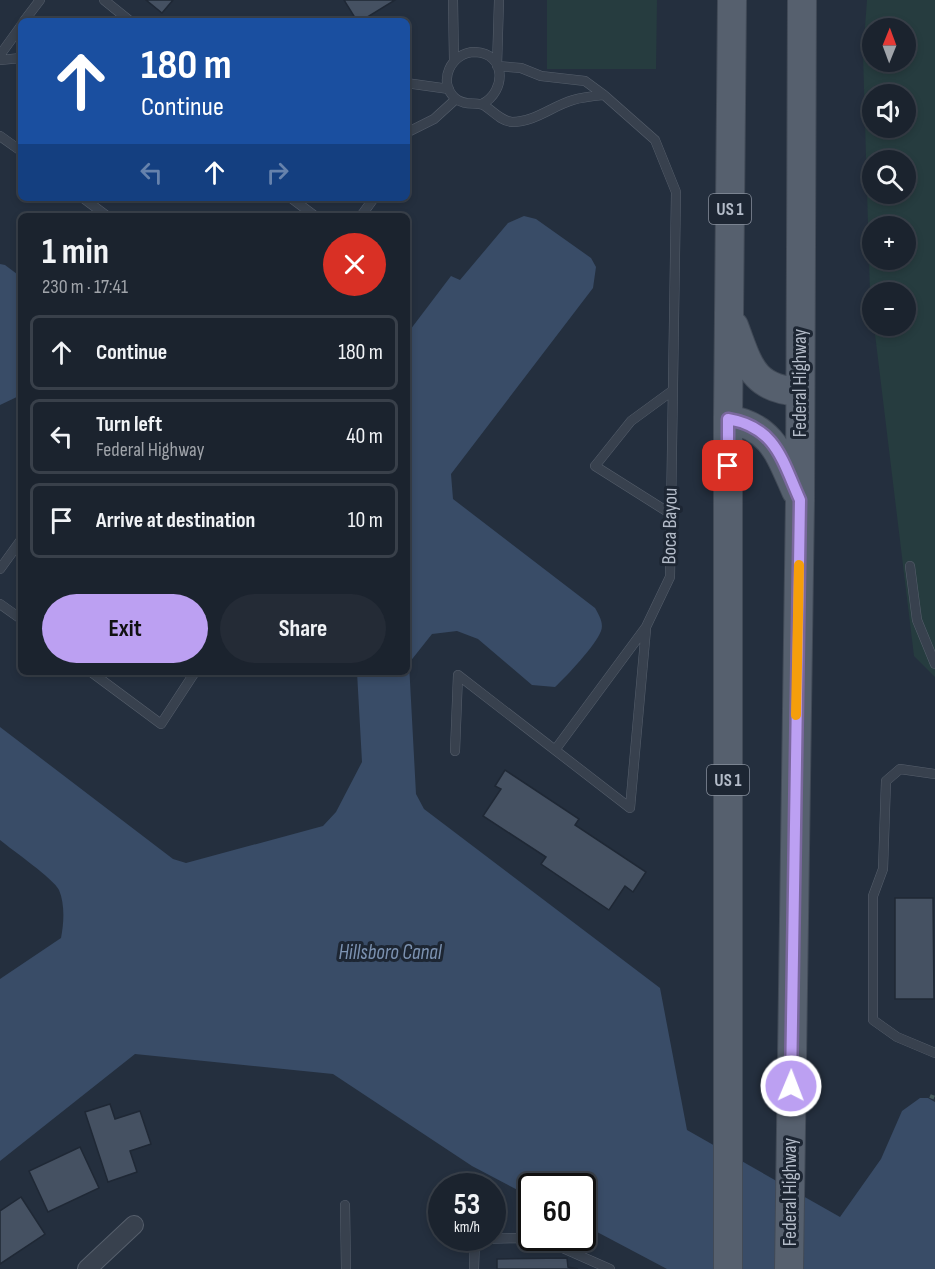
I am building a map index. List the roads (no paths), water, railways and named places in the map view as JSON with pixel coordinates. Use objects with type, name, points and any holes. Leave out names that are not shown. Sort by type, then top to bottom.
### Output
[{"type":"main road","name":"US 1","points":[[728,1269],[728,313],[732,0]]},
{"type":"main road","name":"Federal Highway","points":[[789,1269],[800,500],[802,0]]},
{"type":"main road","points":[[728,313],[751,371],[765,384],[780,390],[800,392]]},
{"type":"main road","points":[[728,419],[744,422],[759,429],[776,447],[800,500]]},
{"type":"street","points":[[87,1269],[134,1225]]},
{"type":"lane","points":[[26,18],[40,0]]},
{"type":"lane","points":[[104,0],[126,18]]},
{"type":"lane","points":[[453,0],[454,61],[447,76],[449,88],[456,99],[473,105],[482,104],[496,93],[500,84],[497,66],[499,0]]},
{"type":"lane","points":[[0,55],[18,30]]},
{"type":"lane","name":"Boca Bayou","points":[[454,61],[460,56],[477,52],[492,60],[497,66],[521,68],[541,76],[585,81],[655,140],[676,192],[669,577],[646,627],[555,750]]},
{"type":"lane","points":[[0,60],[18,58]]},
{"type":"lane","points":[[410,83],[449,88]]},
{"type":"lane","points":[[482,104],[497,117],[510,122],[528,120],[573,100],[604,95]]},
{"type":"lane","points":[[410,131],[434,119],[456,99]]},
{"type":"lane","points":[[0,136],[18,149]]},
{"type":"lane","points":[[87,201],[103,213]]},
{"type":"lane","points":[[295,201],[311,213]]},
{"type":"lane","points":[[363,213],[373,201]]},
{"type":"lane","points":[[671,514],[595,466],[631,421],[672,391]]},
{"type":"lane","points":[[0,569],[18,544]]},
{"type":"lane","points":[[910,566],[917,620],[935,664]]},
{"type":"lane","points":[[0,604],[18,617]]},
{"type":"lane","points":[[455,752],[458,675],[630,808],[646,627]]},
{"type":"lane","points":[[95,675],[161,724],[193,675]]},
{"type":"lane","points":[[935,774],[900,769],[886,781],[883,869],[873,896],[873,1020],[897,1037],[935,1053]]},
{"type":"lane","points":[[345,1205],[346,1269]]},
{"type":"lane","points":[[474,1269],[475,1239],[524,1238],[558,1246],[610,1269]]},
{"type":"water","name":"Hillsboro Canal","points":[[524,216],[536,219],[591,258],[596,267],[593,288],[451,474],[453,499],[595,608],[601,619],[602,628],[598,637],[573,669],[555,687],[532,685],[478,639],[457,631],[432,634],[410,662],[410,330],[451,276],[460,280],[508,223]]},
{"type":"water","points":[[0,264],[18,275],[18,396],[0,405]]},
{"type":"water","name":"Hillsboro Canal","points":[[357,675],[410,675],[416,794],[424,809],[660,988],[687,1130],[840,1217],[881,1159],[902,1111],[920,1098],[928,1098],[935,1102],[935,1269],[667,1269],[596,1231],[596,1173],[518,1173],[518,1190],[506,1184],[506,1173],[485,1173],[472,1166],[333,1074],[135,1054],[0,1161],[0,979],[61,938],[63,914],[61,895],[56,885],[0,840],[0,727],[173,859],[186,863],[323,826],[336,812],[362,762]]}]
